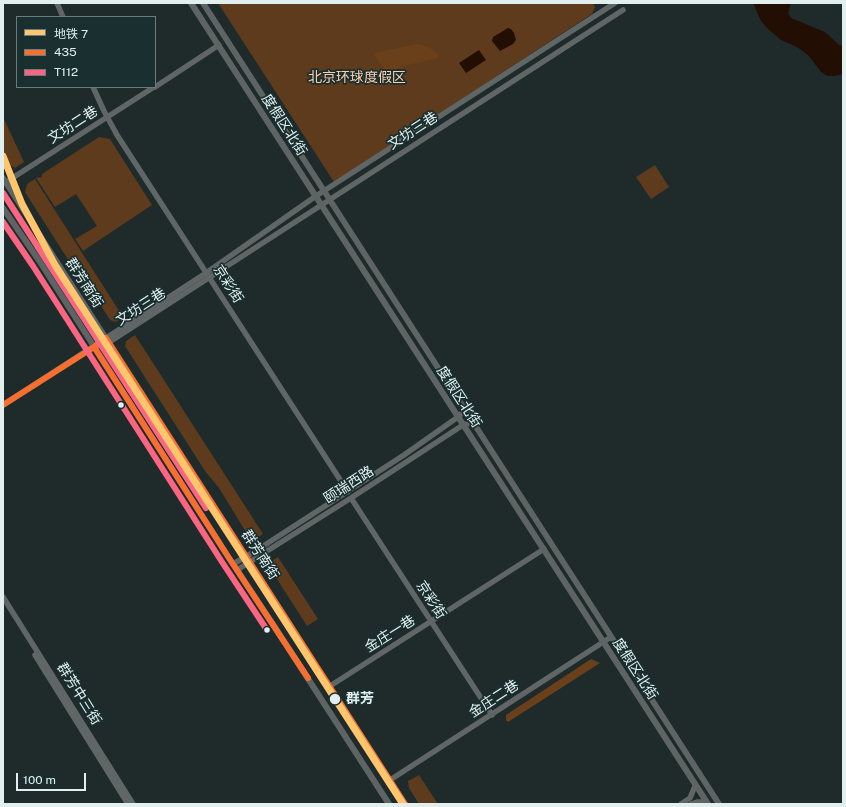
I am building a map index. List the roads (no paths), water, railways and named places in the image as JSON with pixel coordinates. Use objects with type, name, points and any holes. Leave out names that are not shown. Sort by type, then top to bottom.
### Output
[{"type":"main road","points":[[57,3],[63,16]]},
{"type":"main road","name":"度假区北街","points":[[191,3],[707,803]]},
{"type":"main road","name":"度假区北街","points":[[203,3],[466,409],[719,804]]},
{"type":"main road","name":"文坊三巷","points":[[208,275],[316,196],[615,3]]},
{"type":"main road","name":"文坊三巷","points":[[3,405],[208,275],[322,205],[623,10]]},
{"type":"main road","name":"文坊二巷","points":[[156,86],[218,45]]},
{"type":"main road","name":"京彩街","points":[[93,88],[117,135],[348,492]]},
{"type":"main road","name":"文坊二巷","points":[[4,183],[153,88]]},
{"type":"main road","name":"群芳南街","points":[[4,183],[107,340],[405,804]]},
{"type":"main road","name":"群芳南街","points":[[3,208],[40,262],[233,564],[389,804]]},
{"type":"main road","name":"颐瑞西路","points":[[237,570],[248,559],[404,455],[458,417],[466,409]]},
{"type":"main road","name":"颐瑞西路","points":[[233,564],[248,559],[351,498],[463,424],[474,422]]},
{"type":"main road","name":"京彩街","points":[[351,498],[492,714]]},
{"type":"main road","name":"金庄一巷","points":[[330,686],[544,549]]},
{"type":"main road","name":"群芳中三街","points":[[3,597],[134,804]]},
{"type":"main road","name":"群芳中三街","points":[[3,604],[128,804]]},
{"type":"main road","points":[[591,623],[594,624],[599,618]]},
{"type":"main road","name":"金庄二巷","points":[[390,780],[611,637]]},
{"type":"main road","points":[[616,661],[618,658],[624,657]]},
{"type":"main road","points":[[681,804],[690,798],[696,786]]},
{"type":"main road","points":[[691,804],[696,802],[707,803]]},
{"type":"metro line","name":"7","points":[[3,156],[22,204],[55,265],[403,804]]},
{"type":"place","name":"群芳","points":[[335,699]]},
{"type":"park label","name":"北京环球度假区","points":[[357,78]]}]
